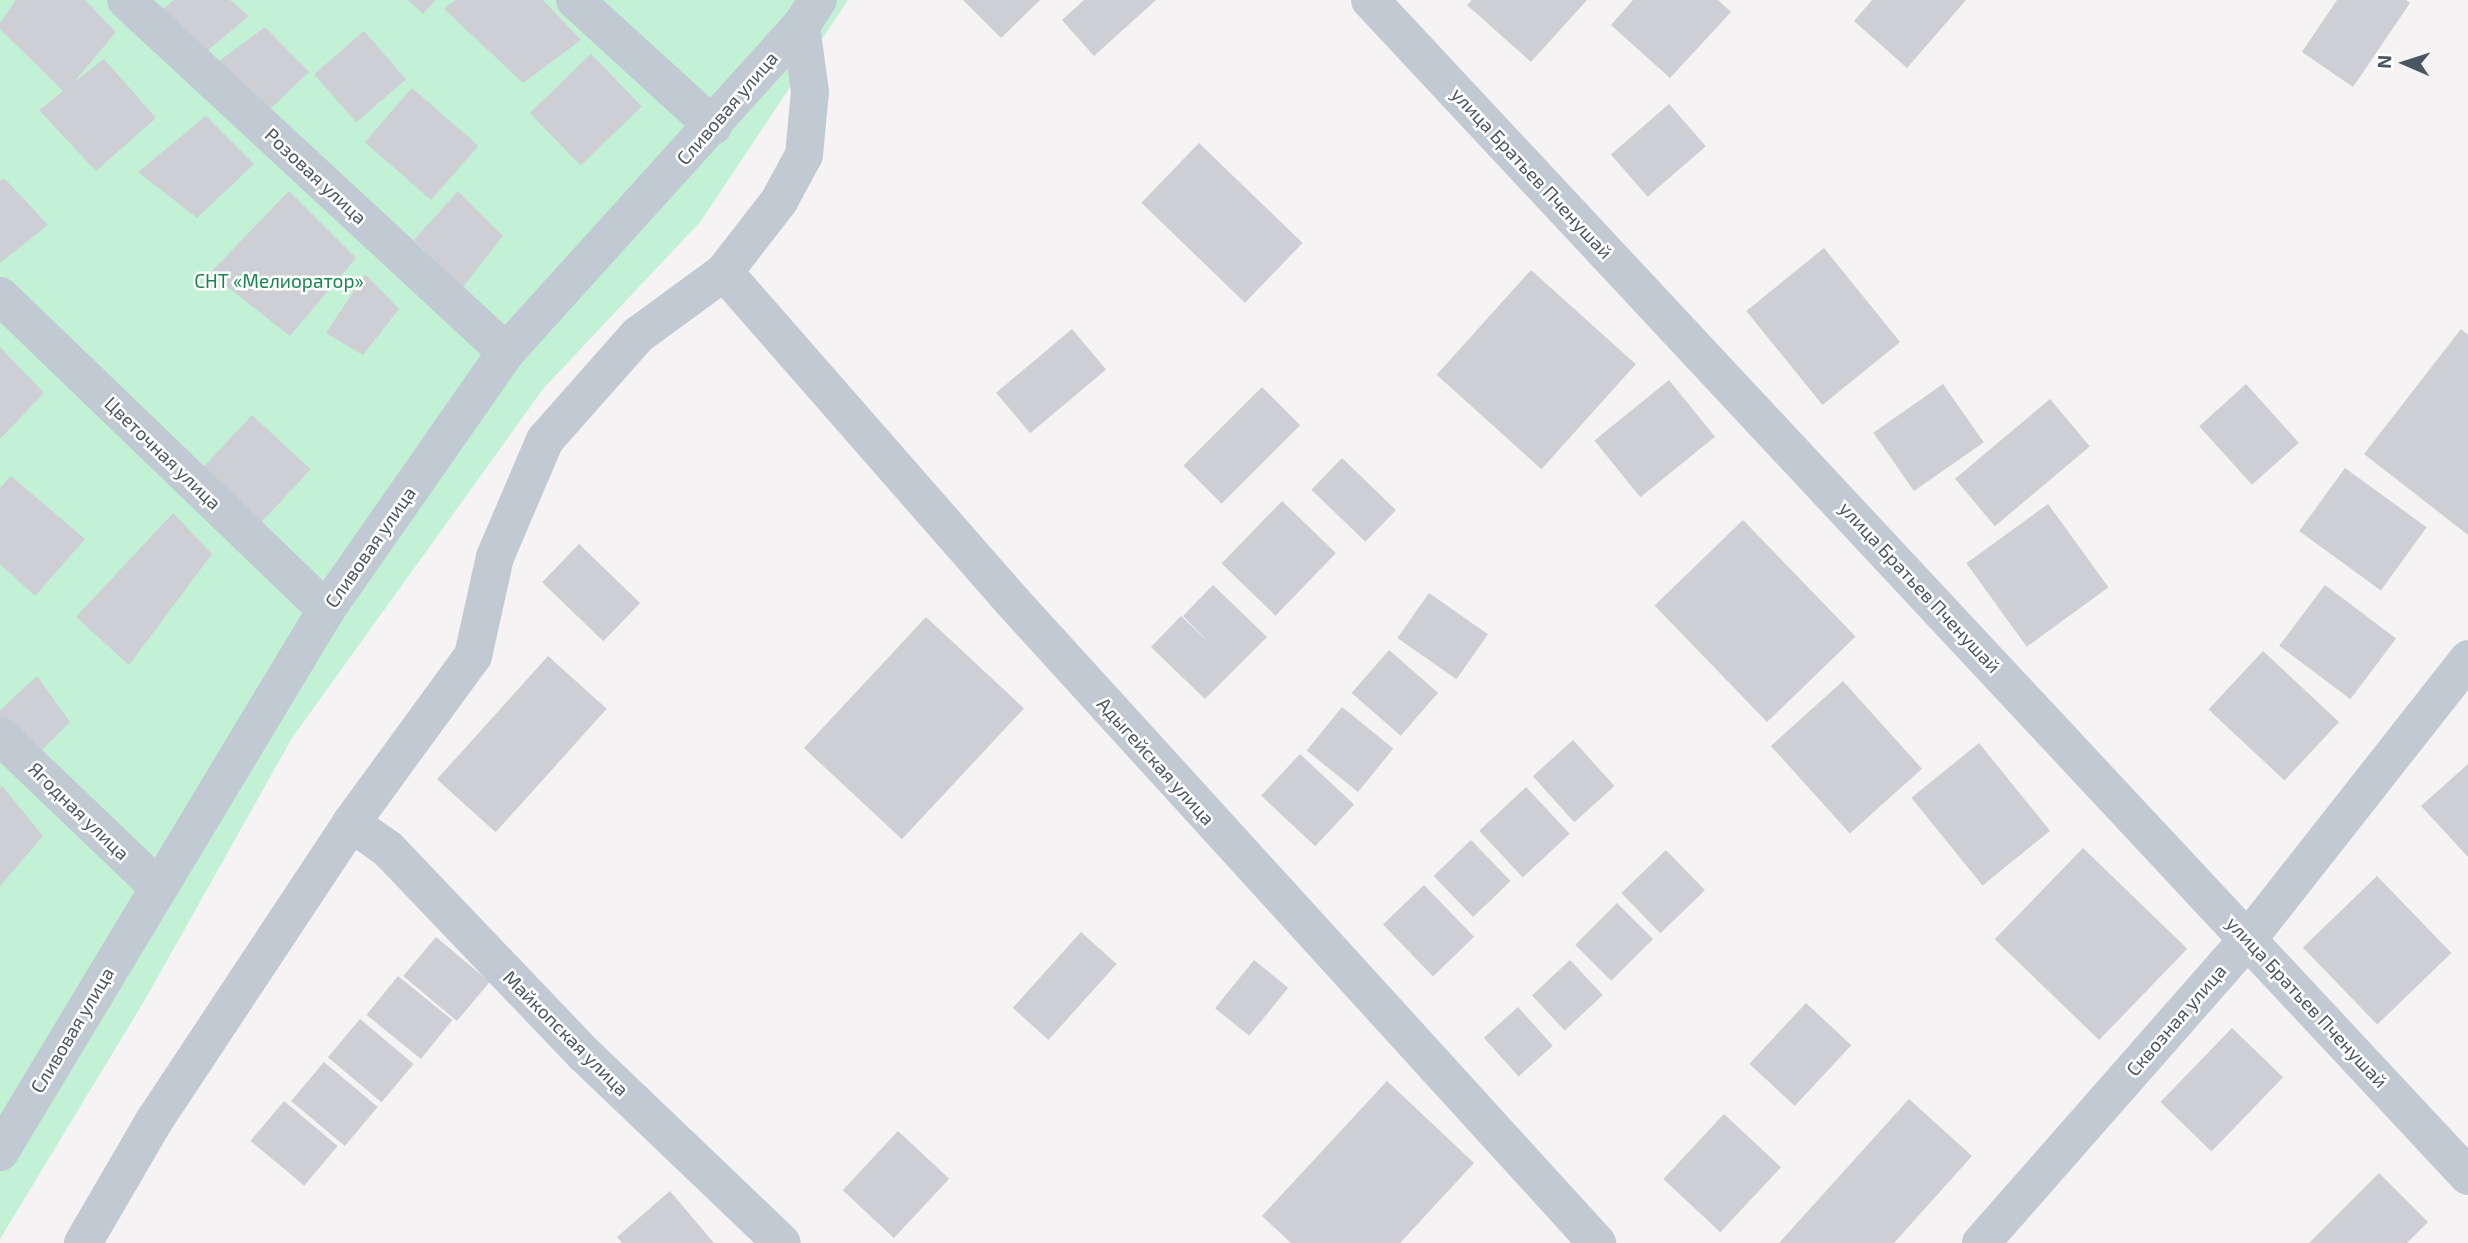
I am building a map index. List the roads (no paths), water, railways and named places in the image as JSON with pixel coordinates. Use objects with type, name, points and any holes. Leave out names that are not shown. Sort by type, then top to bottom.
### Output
[{"type":"street","name":"Розовая улица","points":[[126,0],[506,352]]},
{"type":"street","points":[[575,0],[713,126]]},
{"type":"street","name":"улица Братьев Пченушай","points":[[1370,0],[2468,1176]]},
{"type":"street","name":"Сливовая улица","points":[[5,1132],[326,610],[506,352],[713,126],[810,13]]},
{"type":"street","points":[[83,1243],[154,1121],[351,823],[473,656],[495,557],[545,440],[638,335],[724,272],[779,201],[804,155],[810,92],[810,13]]},
{"type":"street","name":"Адыгейская улица","points":[[724,272],[1021,611],[1597,1243]]},
{"type":"street","name":"Цветочная улица","points":[[0,296],[326,610]]},
{"type":"street","name":"Сквозная улица","points":[[1981,1243],[2248,939],[2468,659]]},
{"type":"street","name":"Ягодная улица","points":[[0,736],[158,887]]},
{"type":"street","name":"Майкопская улица","points":[[351,823],[388,849],[585,1055],[782,1243]]},
{"type":"park label","name":"СНТ «Мелиоратор»","points":[[279,281]]}]
